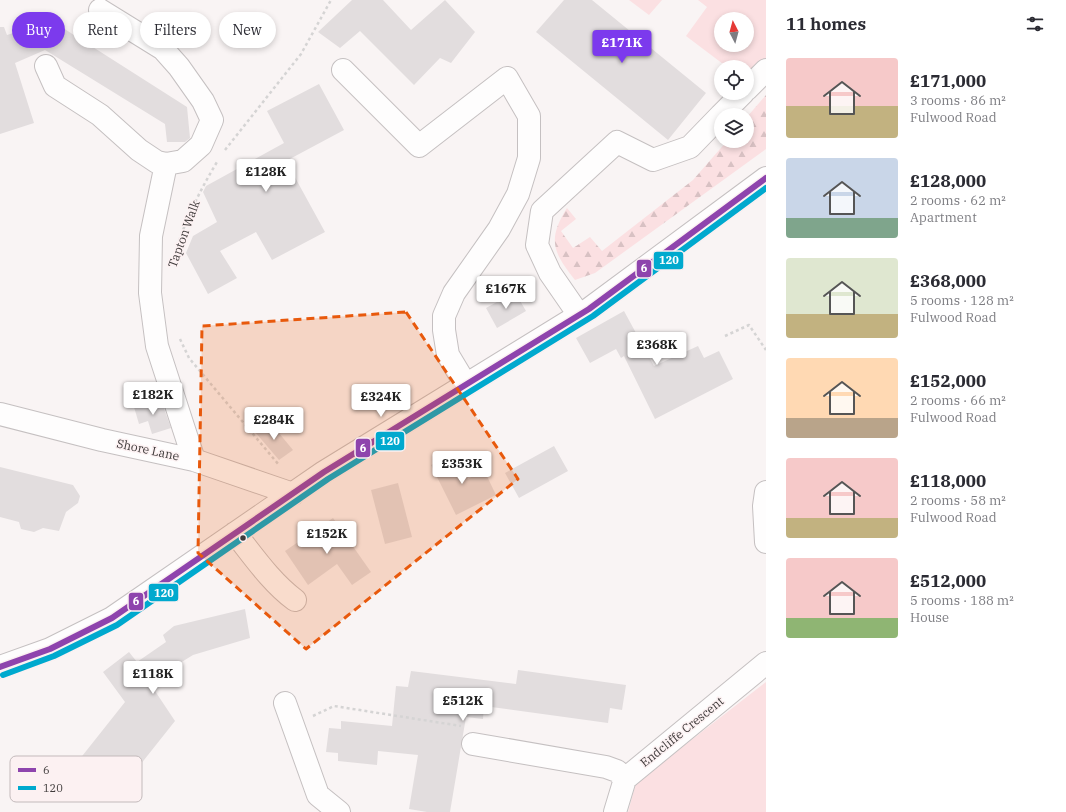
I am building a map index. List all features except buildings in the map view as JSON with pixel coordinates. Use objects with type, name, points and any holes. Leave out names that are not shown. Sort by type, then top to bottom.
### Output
[{"type":"street","points":[[46,66],[55,86],[100,115],[138,150],[157,162],[166,164],[183,161],[201,145],[212,120],[203,101],[179,67],[163,49],[100,10]]},
{"type":"street","points":[[343,70],[419,146],[506,78],[529,116],[529,158],[518,194],[499,229],[454,293],[444,316],[444,330],[448,355],[466,385]]},
{"type":"street","points":[[754,82],[766,70]]},
{"type":"street","points":[[728,108],[736,100]]},
{"type":"street","points":[[579,315],[550,273],[537,245],[542,210],[617,142],[653,160],[690,146],[714,122]]},
{"type":"street","points":[[166,164],[151,236],[150,293],[157,346],[194,460]]},
{"type":"street","points":[[0,667],[50,649],[112,618],[324,472],[579,315],[766,178]]},
{"type":"street","name":"Shore Lane","points":[[0,414],[102,440],[194,460],[293,494]]},
{"type":"street","points":[[766,492],[764,506],[766,542]]},
{"type":"street","points":[[235,534],[271,579],[295,600]]},
{"type":"street","name":"Endcliffe Crescent","points":[[625,779],[766,664]]},
{"type":"street","points":[[285,703],[318,795],[339,812]]},
{"type":"street","points":[[473,744],[606,767],[617,771],[625,779],[615,812]]},
{"type":"path","points":[[224,152],[231,140],[301,54],[331,0]]},
{"type":"path","name":"Tapton Walk","points":[[172,265],[178,244],[202,187],[220,158]]},
{"type":"path","points":[[725,336],[749,325],[766,350]]},
{"type":"path","points":[[178,333],[189,358],[281,467],[293,494]]},
{"type":"path","points":[[293,726],[334,706],[473,728],[473,744]]},
{"type":"highlighted area","points":[[406,312],[518,479],[306,649],[198,553],[202,326]]},
{"type":"green space","points":[[629,0],[662,0],[649,15]]},
{"type":"green space","points":[[698,0],[766,0],[766,58],[754,72],[754,60],[718,60],[686,36],[707,7]]},
{"type":"green space","points":[[766,95],[766,149],[595,273],[575,280],[562,261],[555,246],[557,229],[567,208],[576,219],[561,231],[573,248],[590,237],[602,251],[693,180],[721,148],[754,148],[754,109]]},
{"type":"green space","points":[[766,682],[766,812],[628,812],[636,783]]},
{"type":"transit line","name":"6","points":[[0,667],[50,649],[112,618],[324,472],[589,309],[766,178]]},
{"type":"transit line","name":"120","points":[[3,675],[54,656],[117,625],[328,479],[593,316],[766,188]]}]
